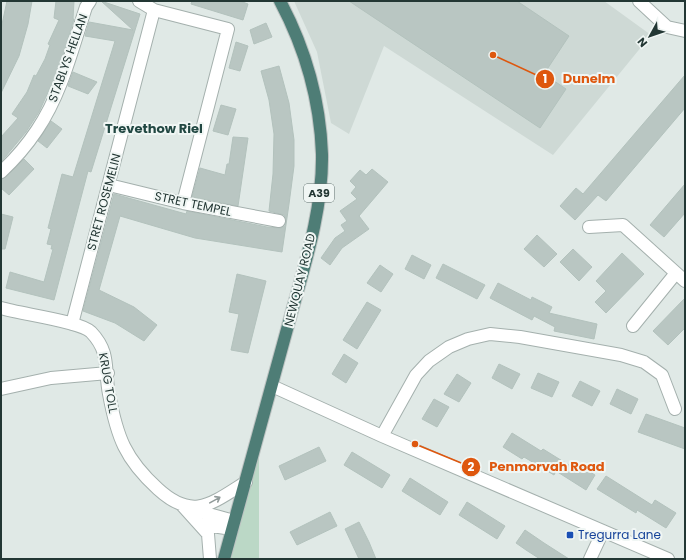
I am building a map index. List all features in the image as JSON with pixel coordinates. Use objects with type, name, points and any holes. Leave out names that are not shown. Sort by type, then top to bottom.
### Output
[{"type":"highway","name":"NEWQUAY ROAD","points":[[224,559],[304,266],[318,206],[322,156],[315,94],[304,54],[280,1]]},
{"type":"street","name":"STABLYS HELLAN","points":[[1,172],[37,130],[50,108],[66,68],[86,7],[90,1]]},
{"type":"street","points":[[139,1],[154,10],[228,29],[183,203]]},
{"type":"street","points":[[639,1],[667,27],[685,31]]},
{"type":"street","name":"STRET ROSEMELIN","points":[[72,324],[154,10]]},
{"type":"street","name":"STRET TEMPEL","points":[[109,184],[183,203],[279,221]]},
{"type":"street","points":[[589,227],[623,225],[685,281]]},
{"type":"street","points":[[633,326],[676,273]]},
{"type":"street","name":"KRUG TOLL","points":[[1,308],[72,324],[90,330],[106,355],[109,393],[123,448],[136,466],[171,501],[186,506]]},
{"type":"street","points":[[382,436],[416,375],[429,361],[449,347],[468,338],[490,334],[520,337],[583,348],[644,362],[662,375],[675,409]]},
{"type":"street","points":[[1,389],[51,378],[108,373]]},
{"type":"street","points":[[272,386],[382,436],[668,559]]},
{"type":"street","points":[[186,506],[206,505],[246,482]]},
{"type":"street","points":[[186,506],[208,534],[210,559]]},
{"type":"street","points":[[186,506],[233,525]]},
{"type":"street","points":[[199,524],[233,525]]},
{"type":"street","points":[[590,559],[603,532]]},
{"type":"shaded area","points":[[294,1],[604,1],[651,35],[553,155],[384,46],[349,134],[331,123],[317,52]]},
{"type":"green space","points":[[259,454],[259,559],[229,559]]},
{"type":"building","points":[[7,1],[32,1],[28,24],[19,56],[1,93],[1,29]]},
{"type":"building","points":[[56,1],[74,1],[74,19],[59,68],[39,112],[26,132],[1,162],[1,137],[18,118],[12,114],[27,92],[34,75],[36,76],[45,59],[50,45],[48,44],[59,20],[54,18]]},
{"type":"building","points":[[101,1],[140,14],[91,172],[88,171],[54,300],[6,288],[10,272],[44,282],[53,249],[51,249],[52,245],[47,244],[51,229],[48,228],[62,174],[73,177],[115,41],[85,36],[89,22],[133,30]]},
{"type":"building","points":[[192,1],[240,1],[248,4],[243,20],[191,4]]},
{"type":"building","points":[[349,1],[517,1],[569,36],[544,74],[566,89],[540,128]]},
{"type":"building","points":[[266,23],[272,37],[254,44],[250,30]]},
{"type":"building","points":[[236,42],[248,46],[240,71],[229,68]]},
{"type":"building","points":[[279,66],[289,103],[294,140],[294,166],[282,252],[195,238],[120,216],[99,290],[134,307],[157,325],[144,341],[115,323],[83,311],[114,194],[186,214],[187,211],[267,227],[281,228],[285,226],[286,219],[284,215],[269,211],[273,174],[274,134],[269,100],[261,71]]},
{"type":"building","points":[[73,72],[97,82],[88,94],[68,86]]},
{"type":"building","points":[[685,75],[685,108],[606,201],[598,195],[575,220],[560,206],[576,188],[583,194]]},
{"type":"building","points":[[221,105],[236,109],[228,135],[213,131]]},
{"type":"building","points":[[51,121],[62,129],[47,148],[38,141]]},
{"type":"building","points":[[233,137],[248,138],[238,206],[192,197],[200,168],[225,175],[227,164],[229,164]]},
{"type":"building","points":[[24,159],[34,169],[9,195],[1,188],[1,179],[6,177]]},
{"type":"building","points":[[372,169],[388,182],[359,216],[369,229],[342,248],[330,265],[321,258],[335,238],[345,231],[341,225],[347,221],[340,211],[357,199],[351,193],[356,187],[350,181],[360,170],[366,175]]},
{"type":"building","points":[[685,184],[685,213],[664,237],[650,225]]},
{"type":"building","points":[[1,214],[13,217],[5,249],[1,249]]},
{"type":"building","points":[[537,235],[557,254],[544,267],[524,249]]},
{"type":"building","points":[[573,249],[592,267],[579,281],[560,262]]},
{"type":"building","points":[[622,253],[644,274],[606,313],[595,302],[606,291],[596,281]]},
{"type":"building","points":[[412,255],[431,265],[424,279],[405,269]]},
{"type":"building","points":[[443,264],[485,285],[477,299],[436,278]]},
{"type":"building","points":[[380,265],[393,274],[381,292],[367,283]]},
{"type":"building","points":[[237,274],[266,281],[248,353],[231,350],[239,314],[229,312]]},
{"type":"building","points":[[498,283],[531,300],[532,297],[552,307],[549,313],[597,324],[594,339],[554,331],[555,327],[534,316],[532,320],[490,298]]},
{"type":"building","points":[[685,298],[685,328],[668,345],[653,331]]},
{"type":"building","points":[[367,302],[381,310],[357,349],[343,340]]},
{"type":"building","points":[[344,354],[358,363],[346,383],[332,374]]},
{"type":"building","points":[[499,364],[520,374],[512,389],[492,378]]},
{"type":"building","points":[[538,373],[559,382],[552,397],[531,388]]},
{"type":"building","points":[[457,374],[471,383],[459,402],[444,394]]},
{"type":"building","points":[[580,381],[600,391],[592,406],[572,396]]},
{"type":"building","points":[[617,389],[638,399],[631,414],[610,404]]},
{"type":"building","points":[[434,399],[449,407],[437,427],[422,419]]},
{"type":"building","points":[[646,414],[685,428],[685,449],[638,432]]},
{"type":"building","points":[[512,433],[541,451],[543,449],[572,467],[575,463],[595,475],[586,490],[556,471],[554,475],[524,457],[522,459],[503,447]]},
{"type":"building","points":[[319,447],[326,461],[285,480],[279,466]]},
{"type":"building","points":[[352,452],[390,475],[382,488],[344,465]]},
{"type":"building","points":[[606,476],[652,505],[655,500],[676,513],[666,528],[637,510],[636,513],[597,489]]},
{"type":"building","points":[[410,478],[448,502],[440,515],[402,491]]},
{"type":"building","points":[[467,502],[505,526],[497,539],[459,515]]},
{"type":"building","points":[[330,512],[337,526],[297,545],[290,532]]},
{"type":"building","points":[[359,522],[376,559],[359,559],[345,529]]},
{"type":"building","points":[[525,530],[569,559],[540,559],[526,550],[516,543]]},
{"type":"place","name":"Dunelm","points":[[493,55]]},
{"type":"place","name":"Penmorvah Road","points":[[415,444]]},
{"type":"place","name":"Tregurra Lane","points":[[570,535]]},
{"type":"district","name":"Trevethow Riel","points":[[154,128]]}]
